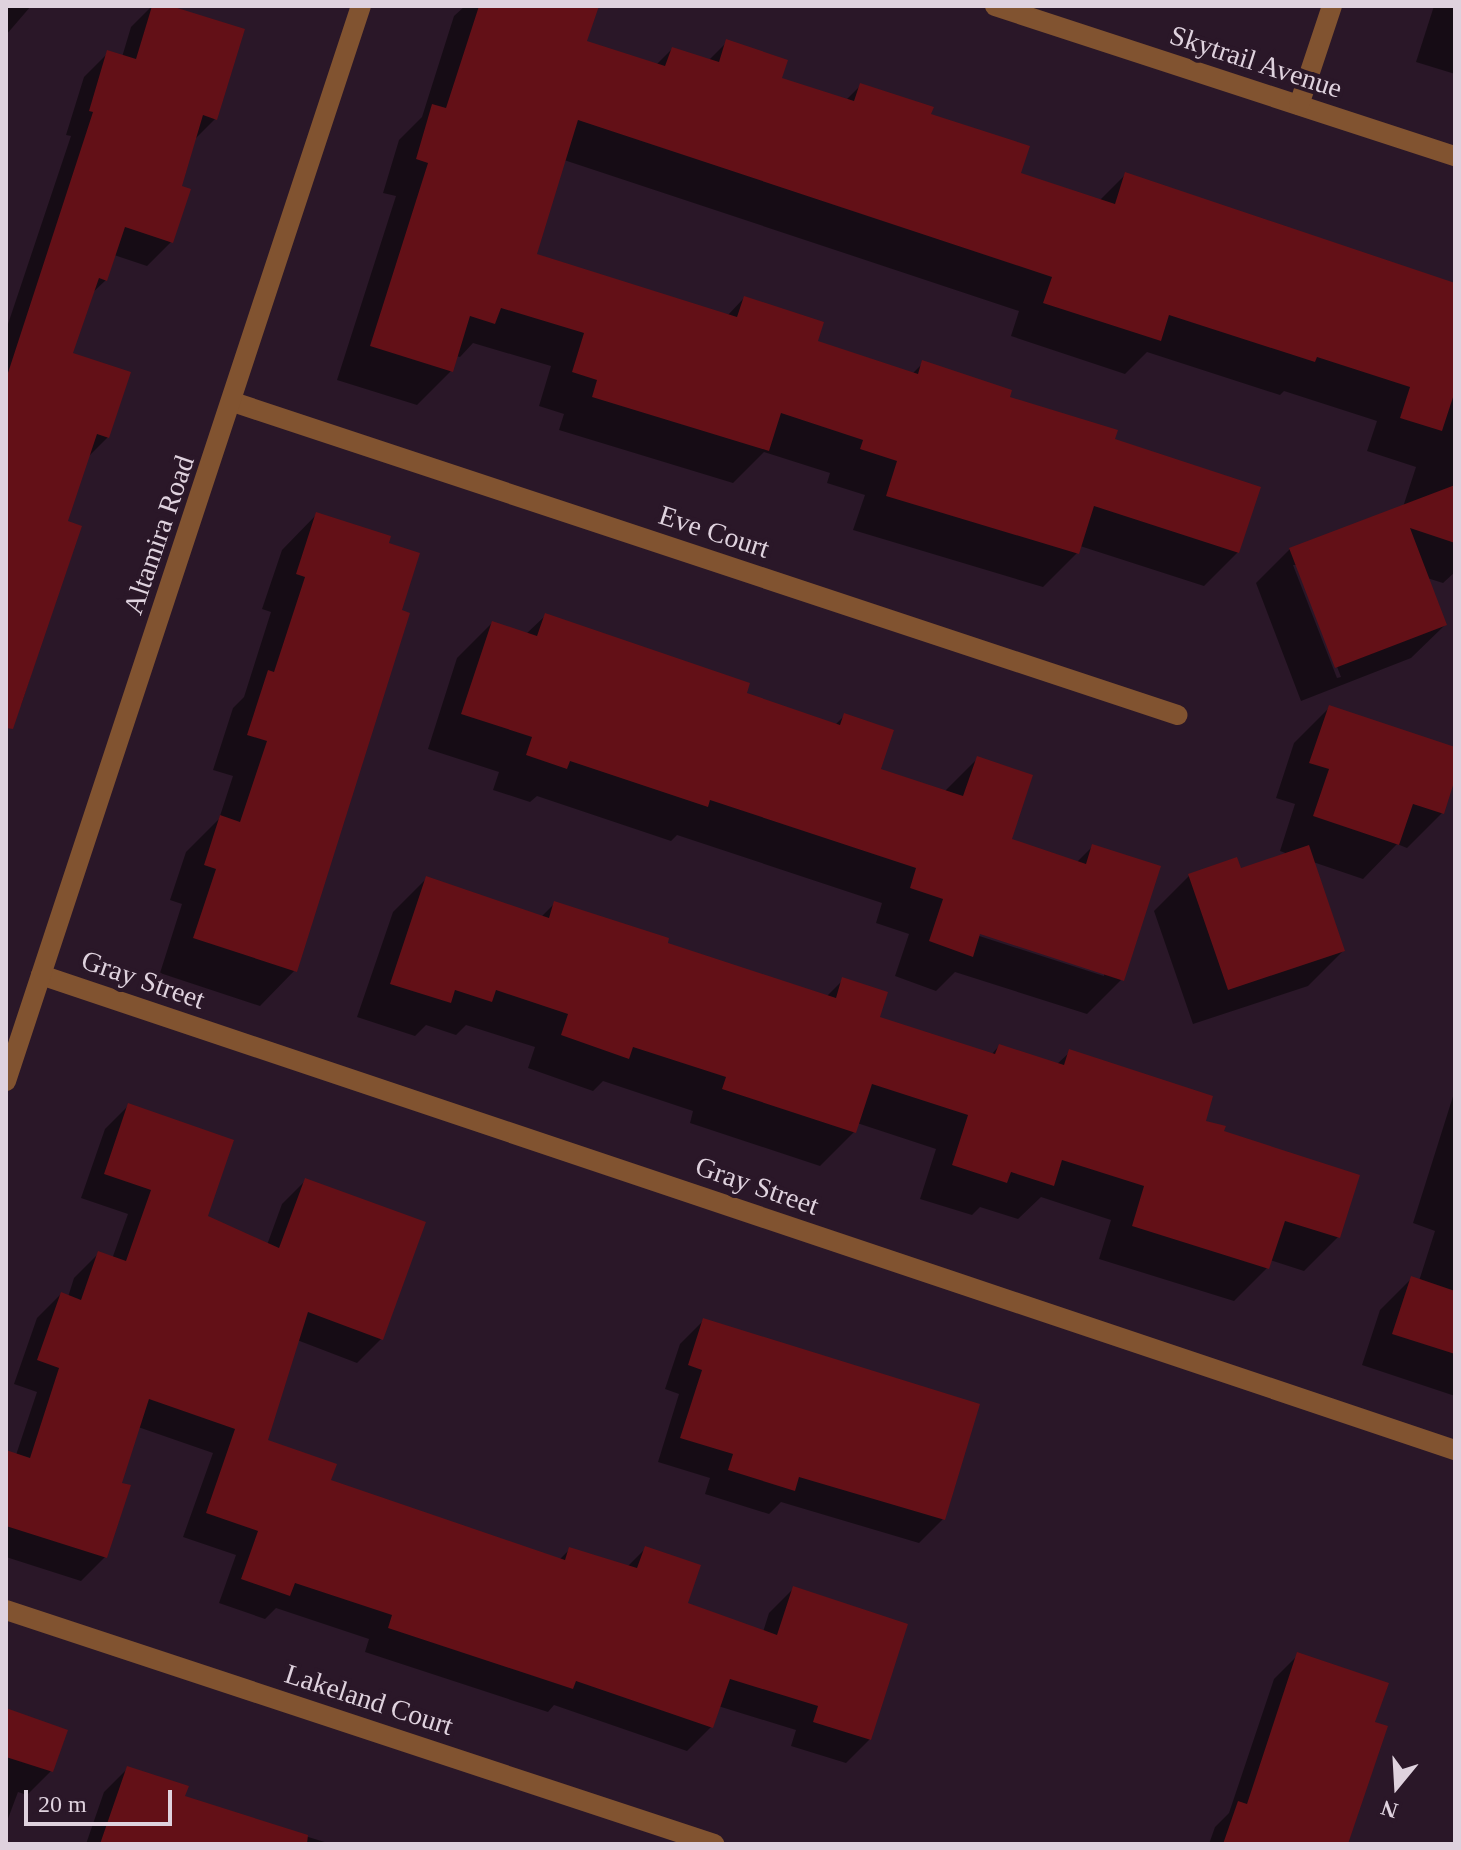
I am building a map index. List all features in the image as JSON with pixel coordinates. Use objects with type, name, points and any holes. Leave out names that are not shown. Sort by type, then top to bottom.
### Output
[{"type":"street","name":"Altamira Road","points":[[6,1081],[233,402],[361,6]]},
{"type":"street","name":"Skytrail Avenue","points":[[995,6],[1455,156]]},
{"type":"street","points":[[1299,105],[1332,6]]},
{"type":"street","name":"Eve Court","points":[[233,402],[1177,715]]},
{"type":"street","name":"Gray Street","points":[[41,975],[1455,1450]]},
{"type":"street","name":"Lakeland Court","points":[[6,1610],[714,1844]]},
{"type":"building","points":[[152,6],[171,6],[245,29],[217,120],[203,115],[182,186],[191,189],[173,243],[125,227],[107,281],[99,278],[73,353],[131,372],[109,438],[97,434],[68,521],[82,526],[13,729],[6,728],[6,379],[93,112],[89,111],[107,50],[136,59]]},
{"type":"building","points":[[479,6],[599,6],[587,41],[665,66],[672,47],[719,62],[726,39],[788,60],[782,78],[854,101],[860,83],[934,107],[931,114],[1030,146],[1021,173],[1115,204],[1125,172],[1455,283],[1455,391],[1442,431],[1400,418],[1410,387],[1317,357],[1315,362],[1169,315],[1161,341],[1043,303],[1052,277],[578,120],[537,254],[737,317],[744,296],[824,322],[818,341],[918,374],[922,360],[1012,390],[1010,397],[1118,430],[1115,439],[1261,487],[1239,553],[1094,506],[1079,554],[886,496],[897,461],[860,449],[863,440],[781,413],[769,451],[592,397],[597,380],[572,372],[584,333],[501,308],[495,324],[470,316],[453,372],[370,346],[428,163],[416,159],[432,104],[446,108]]},
{"type":"building","points":[[1455,485],[1455,543],[1410,528],[1447,625],[1335,668],[1289,548]]},
{"type":"building","points":[[316,512],[391,536],[389,543],[420,553],[402,610],[410,613],[297,972],[193,938],[216,869],[204,865],[220,815],[240,822],[267,741],[247,735],[268,670],[274,672],[305,577],[296,574]]},
{"type":"building","points":[[545,613],[750,683],[747,693],[840,725],[844,713],[894,730],[881,769],[963,796],[977,756],[1033,775],[1012,839],[1086,864],[1092,844],[1161,866],[1124,981],[980,934],[973,957],[929,941],[943,899],[910,888],[916,868],[710,800],[708,807],[570,761],[567,769],[526,755],[532,737],[461,714],[492,621],[537,636]]},
{"type":"building","points":[[1329,705],[1455,747],[1455,779],[1444,814],[1413,804],[1399,845],[1313,816],[1329,769],[1309,763]]},
{"type":"building","points":[[1309,845],[1345,951],[1228,990],[1188,874],[1237,857],[1241,868]]},
{"type":"building","points":[[426,876],[549,918],[554,901],[669,938],[668,943],[836,998],[842,977],[888,992],[880,1017],[995,1054],[999,1044],[1064,1065],[1069,1049],[1213,1096],[1206,1121],[1226,1126],[1224,1131],[1360,1175],[1340,1238],[1285,1221],[1269,1269],[1132,1226],[1144,1186],[1062,1160],[1054,1186],[1011,1172],[1007,1183],[952,1165],[968,1115],[872,1084],[856,1133],[722,1089],[726,1077],[633,1047],[629,1059],[561,1035],[568,1014],[496,990],[492,1002],[455,990],[451,1003],[390,984]]},
{"type":"building","points":[[128,1103],[234,1140],[208,1216],[279,1248],[305,1178],[426,1222],[383,1340],[308,1312],[268,1440],[337,1464],[331,1480],[565,1560],[569,1547],[637,1568],[645,1546],[701,1565],[688,1603],[777,1635],[793,1586],[908,1624],[871,1740],[813,1722],[818,1706],[730,1679],[713,1728],[576,1681],[573,1689],[388,1628],[392,1615],[295,1583],[290,1596],[241,1579],[258,1531],[206,1513],[235,1429],[149,1399],[122,1483],[131,1485],[107,1558],[6,1526],[6,1450],[30,1458],[59,1368],[37,1360],[61,1292],[81,1300],[98,1251],[126,1261],[151,1190],[104,1174]]},
{"type":"building","points":[[1411,1276],[1455,1291],[1455,1354],[1392,1334]]},
{"type":"building","points":[[703,1318],[980,1404],[945,1520],[799,1477],[795,1491],[728,1470],[733,1454],[680,1438],[702,1370],[688,1365]]},
{"type":"building","points":[[1297,1652],[1389,1683],[1375,1722],[1388,1726],[1348,1844],[1223,1844],[1238,1801],[1247,1804]]},
{"type":"building","points":[[6,1708],[68,1730],[53,1772],[6,1757]]},
{"type":"building","points":[[127,1766],[189,1786],[185,1796],[308,1835],[307,1844],[100,1844]]}]
